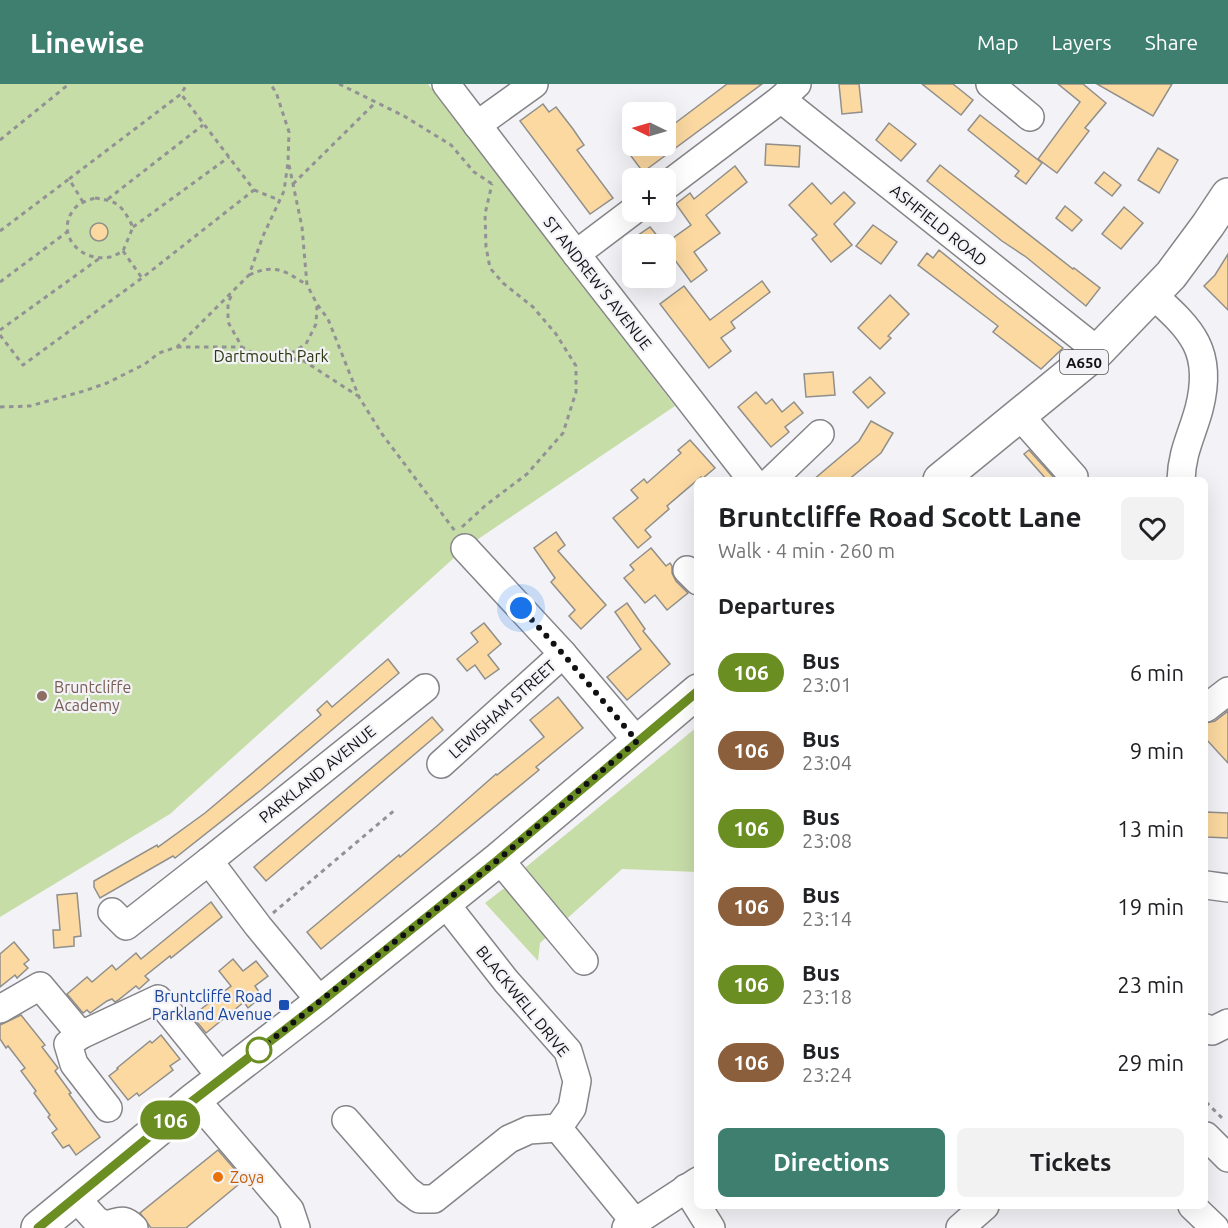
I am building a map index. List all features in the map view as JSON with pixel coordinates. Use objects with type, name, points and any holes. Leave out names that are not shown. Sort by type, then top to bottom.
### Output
[{"type":"main road","name":"A650","points":[[944,477],[1098,351],[1177,267],[1228,195]]},
{"type":"main road","points":[[38,1228],[195,1099],[321,1002],[499,859],[694,694]]},
{"type":"street","name":"ST ANDREW'S AVENUE","points":[[446,84],[750,477]]},
{"type":"street","points":[[477,125],[534,84]]},
{"type":"street","points":[[990,84],[1030,117]]},
{"type":"street","points":[[676,178],[789,91]]},
{"type":"street","name":"ASHFIELD ROAD","points":[[789,91],[1098,351]]},
{"type":"street","points":[[576,254],[622,219]]},
{"type":"street","points":[[1152,294],[1181,321],[1200,349],[1203,369],[1199,409],[1184,453],[1181,477]]},
{"type":"street","points":[[1019,415],[1074,477]]},
{"type":"street","points":[[775,477],[820,434]]},
{"type":"street","name":"LEWISHAM STREET","points":[[465,548],[563,654],[637,741]]},
{"type":"street","name":"LEWISHAM STREET","points":[[441,764],[563,654]]},
{"type":"street","name":"PARKLAND AVENUE","points":[[125,926],[425,688]]},
{"type":"street","points":[[1208,706],[1228,691]]},
{"type":"street","points":[[499,859],[584,961]]},
{"type":"street","points":[[209,861],[258,926],[321,1002]]},
{"type":"street","points":[[1208,885],[1228,888]]},
{"type":"street","name":"BLACKWELL DRIVE","points":[[444,902],[506,981],[568,1052],[577,1080],[572,1108],[558,1128]]},
{"type":"street","points":[[0,1010],[40,986],[81,1035]]},
{"type":"street","points":[[108,1108],[74,1064],[68,1044],[81,1035],[158,999],[222,1078]]},
{"type":"street","points":[[1208,1029],[1212,1031],[1228,1023]]},
{"type":"street","points":[[195,1099],[290,1210],[296,1228]]},
{"type":"street","points":[[346,1120],[407,1190],[419,1199],[434,1198],[509,1139],[529,1130],[558,1128],[630,1225],[692,1184]]},
{"type":"street","points":[[1208,1138],[1228,1158]]},
{"type":"street","points":[[76,1198],[96,1220],[104,1225],[121,1220],[128,1222],[134,1228]]},
{"type":"street","points":[[703,1209],[711,1228]]},
{"type":"street","points":[[1195,1209],[1215,1228]]},
{"type":"path","points":[[0,140],[69,84]]},
{"type":"path","points":[[0,231],[181,94],[187,84]]},
{"type":"path","points":[[249,275],[263,236],[284,190],[288,162],[289,132],[276,92],[270,84]]},
{"type":"path","points":[[288,162],[302,227],[307,285],[328,319],[359,397],[382,434],[456,533],[486,505],[527,474],[563,434],[576,392],[576,366],[556,334],[533,307],[503,283],[490,268],[486,247],[485,214],[492,184],[474,172],[451,145],[404,116],[339,84]]},
{"type":"path","points":[[181,94],[254,190],[279,200]]},
{"type":"path","points":[[293,184],[376,102]]},
{"type":"path","points":[[108,199],[204,124]]},
{"type":"path","points":[[133,227],[123,207],[108,199],[95,198],[75,208],[69,220],[67,232],[72,246],[86,255],[100,258],[112,257],[123,251],[133,227],[229,157]]},
{"type":"path","points":[[69,179],[83,202]]},
{"type":"path","points":[[0,335],[23,365],[142,278],[254,190]]},
{"type":"path","points":[[0,282],[67,232]]},
{"type":"path","points":[[123,251],[142,278]]},
{"type":"path","points":[[0,330],[100,258]]},
{"type":"path","points":[[177,347],[249,275],[266,269],[283,270],[307,285]]},
{"type":"path","points":[[232,293],[228,304],[228,322],[242,347]]},
{"type":"path","points":[[285,357],[306,344],[316,324],[317,304]]},
{"type":"path","points":[[0,407],[30,406],[108,383],[159,353],[177,347],[242,347],[261,358],[285,357],[304,361],[359,397]]},
{"type":"path","points":[[258,926],[396,809]]},
{"type":"path","points":[[1208,1104],[1228,1125]]},
{"type":"green space","name":"Dartmouth Park","points":[[0,84],[428,84],[675,406],[465,548],[170,814],[0,917]]},
{"type":"green space","points":[[694,729],[694,872],[622,869],[561,924],[525,881],[526,867]]},
{"type":"green space","points":[[503,889],[514,890],[550,934],[540,943],[538,961],[485,903]]},
{"type":"building","points":[[727,84],[762,84],[676,148],[676,122]]},
{"type":"building","points":[[839,84],[859,84],[862,112],[842,114]]},
{"type":"building","points":[[922,84],[953,84],[973,100],[961,115]]},
{"type":"building","points":[[1058,84],[1083,84],[1106,103],[1085,128],[1089,131],[1057,173],[1038,159],[1080,102]]},
{"type":"building","points":[[1097,84],[1172,84],[1153,116]]},
{"type":"building","points":[[543,104],[549,112],[556,107],[573,129],[584,145],[577,150],[613,198],[590,214],[520,121]]},
{"type":"building","points":[[980,115],[1042,163],[1026,184],[1015,176],[1019,171],[968,130]]},
{"type":"building","points":[[889,123],[916,144],[901,161],[876,140]]},
{"type":"building","points":[[766,144],[800,146],[799,167],[765,165]]},
{"type":"building","points":[[1158,148],[1178,160],[1159,193],[1138,180]]},
{"type":"building","points":[[631,156],[665,156],[648,168],[640,168]]},
{"type":"building","points":[[940,165],[1100,288],[1086,306],[927,181]]},
{"type":"building","points":[[735,166],[747,182],[706,215],[720,233],[694,252],[707,270],[691,282],[676,261],[676,236],[691,225],[676,204],[690,193],[694,199]]},
{"type":"building","points":[[1104,172],[1121,185],[1112,196],[1095,183]]},
{"type":"building","points":[[812,183],[831,204],[844,192],[855,203],[834,224],[852,245],[831,262],[812,239],[817,235],[789,205]]},
{"type":"building","points":[[1065,206],[1082,220],[1072,231],[1056,218]]},
{"type":"building","points":[[1124,207],[1143,223],[1121,249],[1102,234]]},
{"type":"building","points":[[95,223],[103,223],[108,228],[106,239],[95,241],[90,236],[90,228]]},
{"type":"building","points":[[873,225],[897,242],[881,264],[856,246]]},
{"type":"building","points":[[650,227],[656,234],[640,234]]},
{"type":"building","points":[[939,250],[1063,348],[1041,369],[993,332],[998,326],[918,265],[927,253],[933,258]]},
{"type":"building","points":[[1228,254],[1228,310],[1204,286],[1215,275]]},
{"type":"building","points":[[762,281],[770,292],[731,322],[735,328],[721,338],[731,351],[709,368],[660,304],[684,286],[710,320]]},
{"type":"building","points":[[890,295],[909,314],[888,336],[891,338],[880,349],[858,328]]},
{"type":"building","points":[[833,372],[835,395],[806,397],[804,374]]},
{"type":"building","points":[[870,377],[885,393],[868,408],[853,392]]},
{"type":"building","points":[[756,392],[766,404],[772,399],[782,412],[794,402],[803,413],[785,427],[789,432],[771,447],[738,407]]},
{"type":"building","points":[[871,421],[893,433],[881,453],[852,477],[817,477],[859,441]]},
{"type":"building","points":[[690,440],[715,468],[704,477],[694,477],[694,483],[667,506],[669,509],[645,530],[651,537],[638,548],[613,518],[638,498],[631,490],[644,479],[647,483],[681,453],[678,450]]},
{"type":"building","points":[[1029,450],[1053,477],[1044,477],[1024,454]]},
{"type":"building","points":[[556,532],[565,545],[558,551],[606,605],[581,629],[569,616],[575,610],[551,582],[555,578],[534,548]]},
{"type":"building","points":[[651,548],[666,566],[670,563],[676,581],[688,593],[667,610],[655,595],[645,603],[624,578],[634,570],[630,565]]},
{"type":"building","points":[[627,603],[645,629],[643,631],[670,664],[627,700],[607,677],[641,649],[615,612]]},
{"type":"building","points":[[484,623],[501,644],[488,655],[499,669],[485,679],[475,665],[467,671],[457,659],[478,642],[471,633]]},
{"type":"building","points":[[388,659],[399,673],[261,790],[175,858],[173,856],[100,898],[94,887],[94,881],[157,845],[158,847],[205,813],[321,715],[317,710],[327,701],[332,707]]},
{"type":"building","points":[[558,697],[583,728],[536,767],[539,770],[321,949],[307,932],[399,855],[400,857],[496,774],[544,737],[530,720]]},
{"type":"building","points":[[1228,711],[1228,763],[1208,741],[1208,723],[1215,721]]},
{"type":"building","points":[[432,717],[443,730],[266,881],[254,867]]},
{"type":"building","points":[[1208,812],[1228,813],[1228,838],[1208,837]]},
{"type":"building","points":[[77,893],[81,936],[74,937],[74,946],[54,948],[53,930],[60,930],[57,895]]},
{"type":"building","points":[[211,902],[222,917],[145,976],[149,980],[139,989],[136,986],[117,1001],[112,999],[107,1001],[90,1013],[87,1010],[83,1013],[67,994],[87,977],[92,982],[112,965],[116,970],[136,953],[141,959]]},
{"type":"building","points":[[14,942],[29,960],[24,964],[28,968],[17,978],[15,975],[0,987],[0,954]]},
{"type":"building","points":[[233,959],[243,971],[256,961],[268,976],[255,986],[262,996],[248,1008],[244,1002],[206,1033],[192,1016],[231,986],[219,971]]},
{"type":"building","points":[[21,1015],[45,1045],[42,1047],[58,1068],[55,1071],[100,1137],[76,1155],[69,1145],[63,1148],[52,1133],[57,1129],[34,1093],[36,1091],[21,1071],[25,1068],[0,1039],[0,1025]]},
{"type":"building","points":[[161,1035],[180,1059],[170,1066],[173,1070],[139,1096],[137,1093],[128,1100],[109,1076],[150,1041],[152,1043]]},
{"type":"building","points":[[218,1150],[244,1180],[186,1228],[151,1228],[140,1213]]},
{"type":"bus line","name":"106","points":[[38,1228],[195,1099],[321,1002],[499,859],[694,694]]},
{"type":"place","name":"Bruntcliffe Academy","points":[[42,696]]},
{"type":"place","name":"Bruntcliffe Road Parkland Avenue","points":[[284,1005]]},
{"type":"place","name":"Zoya","points":[[218,1177]]},
{"type":"route","points":[[259,1050],[255,1053],[499,859],[637,741],[521,608]]}]
